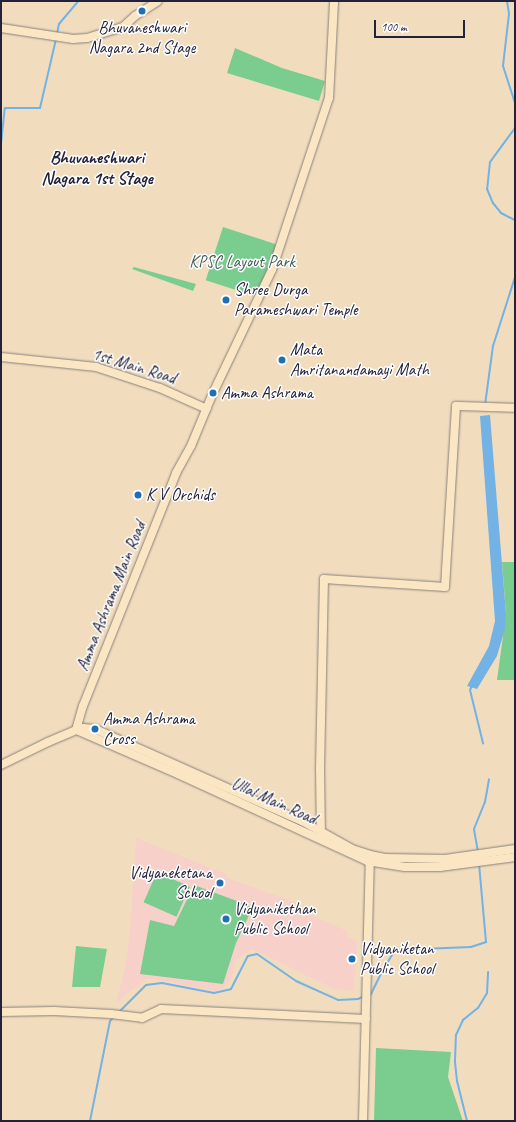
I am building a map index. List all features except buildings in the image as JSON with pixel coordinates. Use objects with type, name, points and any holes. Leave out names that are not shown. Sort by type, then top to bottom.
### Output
[{"type":"street","points":[[1,28],[62,37],[87,38],[106,34],[123,27],[135,16],[158,1]]},
{"type":"street","name":"Amma Ashrama Main Road","points":[[76,730],[83,706],[176,473],[191,446],[206,410],[272,270],[329,98],[334,1]]},
{"type":"street","name":"1st Main Road","points":[[1,357],[96,367],[160,388],[206,410]]},
{"type":"street","points":[[321,835],[320,769],[324,579],[446,587],[456,406],[515,408]]},
{"type":"street","name":"Ullal Main Road","points":[[1,765],[76,730],[83,728],[95,729],[302,821],[321,835],[370,858],[466,861],[483,858]]},
{"type":"street","points":[[483,858],[515,849]]},
{"type":"street","points":[[483,858],[515,857]]},
{"type":"street","points":[[363,1121],[370,858]]},
{"type":"street","points":[[1,1012],[54,1011],[111,1014],[142,1018],[161,1008],[366,1019]]},
{"type":"shaded area","name":"Vidyanikethan Public School","points":[[136,838],[228,875],[226,877],[296,903],[295,908],[347,931],[347,937],[357,941],[354,991],[334,989],[252,949],[236,960],[231,979],[224,988],[215,991],[154,979],[147,979],[116,1003],[125,969],[130,932]]},
{"type":"green space","points":[[235,48],[282,68],[325,81],[319,101],[227,73]]},
{"type":"green space","name":"KPSC Layout Park","points":[[223,227],[278,245],[261,298],[206,280]]},
{"type":"green space","points":[[134,267],[196,284],[193,291],[132,269]]},
{"type":"green space","points":[[502,562],[515,562],[515,680],[497,680],[506,614]]},
{"type":"green space","points":[[157,872],[190,887],[176,917],[144,902]]},
{"type":"green space","points":[[194,885],[253,907],[236,943],[223,984],[140,974],[150,920],[174,926]]},
{"type":"green space","points":[[76,946],[107,949],[100,987],[72,987]]},
{"type":"green space","points":[[376,1048],[451,1052],[448,1077],[463,1121],[374,1121]]},
{"type":"water","points":[[490,415],[506,614],[505,629],[497,656],[477,689],[467,686],[489,646],[495,621],[480,416]]},
{"type":"waterway","points":[[57,34],[59,24],[78,1]]},
{"type":"waterway","points":[[507,1],[509,14],[503,66],[515,103]]},
{"type":"waterway","points":[[1,144],[5,108],[40,108],[56,39]]},
{"type":"waterway","points":[[515,128],[490,162],[487,189],[493,203],[501,213],[515,220]]},
{"type":"waterway","points":[[485,405],[493,346],[515,277]]},
{"type":"waterway","points":[[472,686],[470,690],[483,743]]},
{"type":"waterway","points":[[478,852],[474,829],[485,802],[489,779]]},
{"type":"waterway","points":[[368,995],[371,994],[382,971],[395,950],[471,947],[486,942],[479,864]]},
{"type":"waterway","points":[[118,1013],[146,985],[162,983],[214,993],[231,989],[248,956],[257,954],[296,981],[338,1000],[358,999],[364,996]]},
{"type":"waterway","points":[[467,1121],[457,1081],[455,1061],[456,1035],[463,1020],[478,1008],[487,993],[488,972]]},
{"type":"waterway","points":[[90,1121],[110,1021],[113,1018]]},
{"type":"place","name":"Bhuvaneshwari Nagara 2nd Stage","points":[[142,11]]},
{"type":"place","name":"Shree Durga Parameshwari Temple","points":[[226,300]]},
{"type":"place","name":"Mata Amritanandamayi Math","points":[[282,360]]},
{"type":"place","name":"Amma Ashrama","points":[[213,393]]},
{"type":"place","name":"K V Orchids","points":[[138,495]]},
{"type":"place","name":"Amma Ashrama Cross","points":[[95,729]]},
{"type":"place","name":"Vidyaneketana School","points":[[220,883]]},
{"type":"place","name":"Vidyanikethan Public School","points":[[226,919]]},
{"type":"place","name":"Vidyaniketan Public School","points":[[352,959]]},
{"type":"district","name":"Bhuvaneshwari Nagara 1st Stage","points":[[97,168]]}]
